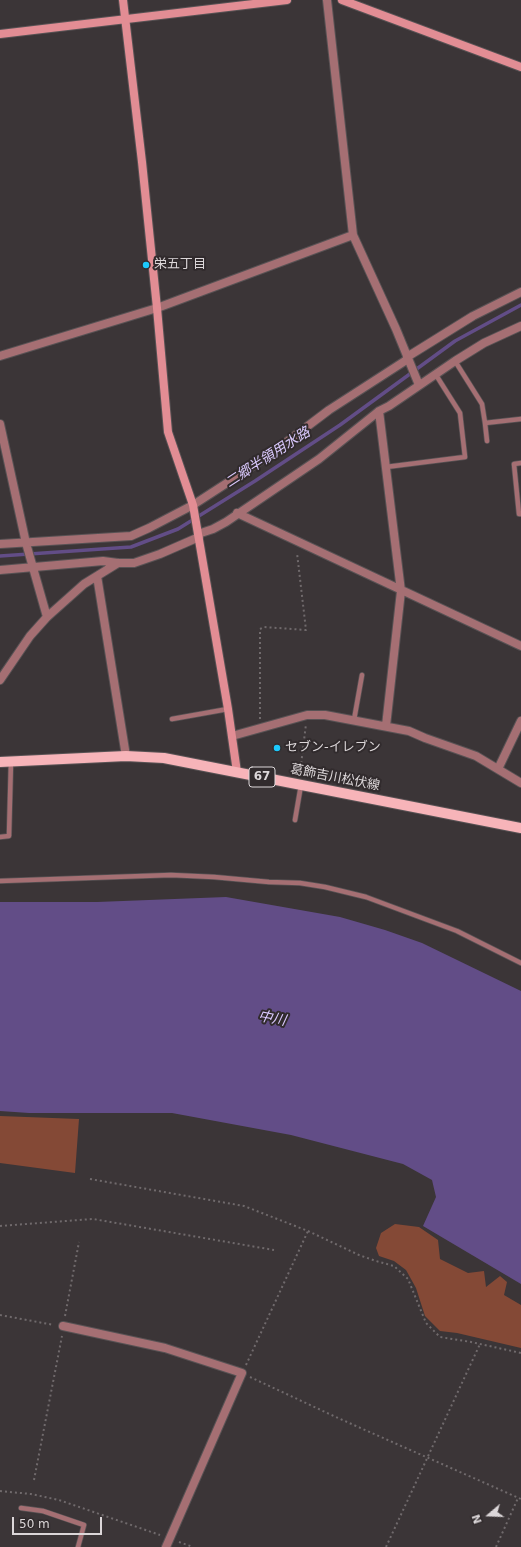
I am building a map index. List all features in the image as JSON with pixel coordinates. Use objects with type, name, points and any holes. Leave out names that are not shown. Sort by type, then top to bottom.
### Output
[{"type":"main road","name":"葛飾吉川松伏線","points":[[0,762],[126,756],[164,758],[521,828]]},
{"type":"street","points":[[123,0],[157,308],[168,432],[192,505],[199,535],[237,772]]},
{"type":"street","points":[[0,34],[287,0]]},
{"type":"street","points":[[327,0],[353,235],[396,329],[419,385]]},
{"type":"street","points":[[342,0],[521,67]]},
{"type":"street","points":[[0,356],[157,308],[353,235]]},
{"type":"street","points":[[0,544],[88,537],[131,536],[149,528],[192,505],[280,447],[329,410],[473,316],[521,292]]},
{"type":"street","points":[[0,570],[103,561],[134,563],[145,560],[213,529],[319,459],[379,411],[436,375],[454,361],[484,343],[521,326]]},
{"type":"street","points":[[379,411],[402,591],[386,726]]},
{"type":"street","points":[[0,424],[26,542],[47,617]]},
{"type":"street","points":[[237,513],[521,646]]},
{"type":"street","points":[[0,680],[30,636],[47,617],[84,584],[118,563]]},
{"type":"street","points":[[97,576],[126,756]]},
{"type":"street","points":[[232,736],[307,715],[325,715],[409,731],[476,756],[521,782]]},
{"type":"street","points":[[498,769],[521,721]]},
{"type":"street","points":[[63,1326],[166,1348],[242,1374],[166,1547]]},
{"type":"lane","points":[[454,361],[482,404],[487,441]]},
{"type":"lane","points":[[386,467],[465,457],[458,407],[436,375]]},
{"type":"lane","points":[[485,423],[521,419]]},
{"type":"lane","points":[[521,463],[514,464],[519,514],[521,514]]},
{"type":"lane","points":[[354,720],[362,675]]},
{"type":"lane","points":[[172,718],[228,709]]},
{"type":"lane","points":[[0,837],[9,836],[11,762]]},
{"type":"lane","points":[[296,820],[300,785]]},
{"type":"lane","points":[[0,881],[171,875],[300,883],[325,886],[366,897],[457,931],[521,963]]},
{"type":"lane","points":[[21,1508],[43,1510],[84,1525],[78,1547]]},
{"type":"path","points":[[260,728],[260,629],[264,627],[306,630],[296,548],[299,542]]},
{"type":"path","points":[[300,785],[307,715]]},
{"type":"path","points":[[90,1179],[244,1206],[308,1231],[376,1262],[394,1266],[408,1279],[426,1323],[440,1337],[521,1353]]},
{"type":"path","points":[[0,1226],[93,1219],[274,1250]]},
{"type":"path","points":[[308,1231],[242,1374],[520,1498],[496,1547]]},
{"type":"path","points":[[34,1480],[79,1242]]},
{"type":"path","points":[[0,1315],[63,1326]]},
{"type":"path","points":[[386,1547],[480,1344]]},
{"type":"path","points":[[0,1491],[31,1494],[59,1500],[194,1547]]},
{"type":"shaded area","points":[[0,1116],[79,1119],[75,1173],[0,1163]]},
{"type":"shaded area","points":[[395,1224],[419,1227],[438,1240],[440,1259],[468,1273],[484,1271],[486,1287],[500,1276],[507,1282],[504,1295],[521,1305],[521,1348],[457,1333],[440,1331],[425,1316],[416,1288],[406,1270],[394,1261],[379,1256],[376,1248],[381,1233]]},
{"type":"water","name":"中川","points":[[226,897],[340,917],[385,930],[422,943],[521,991],[521,1284],[423,1226],[436,1197],[432,1180],[403,1164],[291,1135],[172,1113],[29,1113],[0,1111],[0,902],[97,902]]},
{"type":"waterway","name":"二郷半領用水路","points":[[0,556],[131,547],[178,529],[255,481],[340,425],[455,341],[521,305]]},
{"type":"place","name":"栄五丁目","points":[[146,265]]},
{"type":"place","name":"セブン-イレブン","points":[[277,748]]}]
